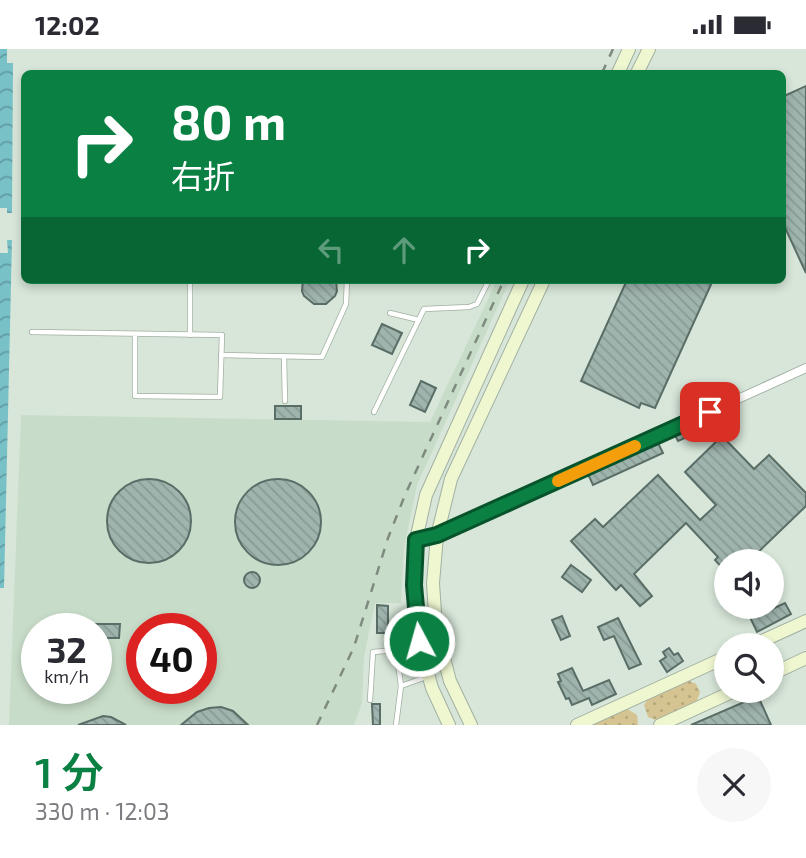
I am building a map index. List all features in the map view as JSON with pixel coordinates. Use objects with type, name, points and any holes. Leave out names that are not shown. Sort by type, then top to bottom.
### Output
[{"type":"street","points":[[619,70],[629,49]]},
{"type":"street","points":[[639,70],[649,49]]},
{"type":"street","points":[[449,725],[429,676],[419,641],[414,585],[416,540],[426,495],[521,284]]},
{"type":"street","points":[[471,725],[450,681],[436,628],[433,583],[437,535],[451,479],[542,284]]},
{"type":"street","points":[[416,540],[437,535],[806,369]]},
{"type":"street","points":[[780,633],[806,621]]},
{"type":"street","points":[[784,668],[806,658]]},
{"type":"street","points":[[577,725],[714,662]]},
{"type":"street","points":[[660,725],[714,700]]},
{"type":"lane","points":[[190,284],[190,335]]},
{"type":"lane","points":[[221,355],[322,357],[346,304],[347,284]]},
{"type":"lane","points":[[374,412],[424,309],[469,307],[477,304],[487,284]]},
{"type":"lane","points":[[390,313],[419,320]]},
{"type":"lane","points":[[32,332],[222,335],[220,397],[135,396],[135,334]]},
{"type":"lane","points":[[284,357],[285,401]]},
{"type":"lane","points":[[393,625],[401,686],[397,725]]},
{"type":"lane","points":[[370,700],[373,652],[397,650]]},
{"type":"lane","points":[[401,686],[429,676]]},
{"type":"shaded area","points":[[495,284],[508,284],[417,485],[404,548],[401,603],[375,603],[364,657],[362,703],[354,725],[9,725],[21,415],[430,422]]},
{"type":"shaded area","points":[[688,680],[696,684],[700,692],[696,704],[659,721],[648,717],[644,705],[649,697]]},
{"type":"shaded area","points":[[626,708],[637,715],[638,725],[585,725]]},
{"type":"water","points":[[0,49],[7,49],[7,63],[13,63],[12,213],[7,213],[7,208],[0,208]]},
{"type":"water","points":[[7,240],[12,240],[4,588],[0,588],[0,253],[8,253]]},
{"type":"building","points":[[806,86],[806,273],[786,230],[786,95]]},
{"type":"building","points":[[303,284],[336,284],[335,296],[326,304],[314,304],[302,291]]},
{"type":"building","points":[[625,284],[711,284],[655,408],[641,403],[639,408],[581,381]]},
{"type":"building","points":[[382,324],[402,333],[392,354],[372,345]]},
{"type":"building","points":[[421,381],[436,388],[425,412],[410,405]]},
{"type":"building","points":[[275,406],[301,406],[301,419],[275,419]]},
{"type":"building","points":[[717,416],[720,423],[678,441],[675,435]]},
{"type":"building","points":[[722,436],[754,469],[769,455],[806,493],[806,506],[761,549],[714,549],[714,553],[686,523],[634,574],[652,596],[640,606],[621,585],[616,590],[571,541],[595,519],[603,527],[658,475],[700,520],[716,505],[685,472]]},
{"type":"building","points":[[658,443],[663,453],[593,485],[588,474]]},
{"type":"building","points":[[149,479],[165,482],[179,491],[188,505],[191,521],[188,537],[179,551],[165,560],[149,563],[133,560],[119,551],[110,537],[107,521],[110,505],[119,491],[133,482]]},
{"type":"building","points":[[270,479],[286,479],[309,491],[318,505],[321,522],[318,539],[309,553],[286,565],[270,565],[254,558],[242,546],[235,530],[235,514],[242,498],[254,486]]},
{"type":"building","points":[[571,565],[591,580],[582,592],[562,577]]},
{"type":"building","points":[[252,572],[258,574],[258,586],[252,588],[246,586],[244,580],[246,574]]},
{"type":"building","points":[[784,603],[791,614],[784,618]]},
{"type":"building","points":[[377,605],[388,606],[388,633],[377,633]]},
{"type":"building","points":[[562,616],[570,636],[561,640],[552,620]]},
{"type":"building","points":[[618,618],[641,664],[629,669],[614,636],[604,640],[598,627]]},
{"type":"building","points":[[751,619],[782,619],[757,632]]},
{"type":"building","points":[[112,624],[120,624],[119,638],[112,638]]},
{"type":"building","points":[[669,648],[674,655],[678,653],[683,661],[667,672],[660,661],[666,657],[663,652]]},
{"type":"building","points":[[572,668],[583,691],[609,680],[616,694],[592,705],[589,698],[572,705],[558,682],[561,681],[558,674]]},
{"type":"building","points":[[742,703],[761,703],[771,725],[691,725]]},
{"type":"building","points":[[372,704],[380,704],[380,725],[373,725]]},
{"type":"building","points":[[221,707],[233,711],[248,725],[181,725],[197,712]]},
{"type":"building","points":[[103,716],[126,725],[78,725]]},
{"type":"railway","points":[[603,70],[613,49]]},
{"type":"railway","points":[[317,725],[354,647],[388,538],[405,495],[502,284]]},
{"type":"slow traffic","points":[[558,481],[635,446]]},
{"type":"route","points":[[419,641],[414,585],[416,540],[437,535],[710,412]]}]
